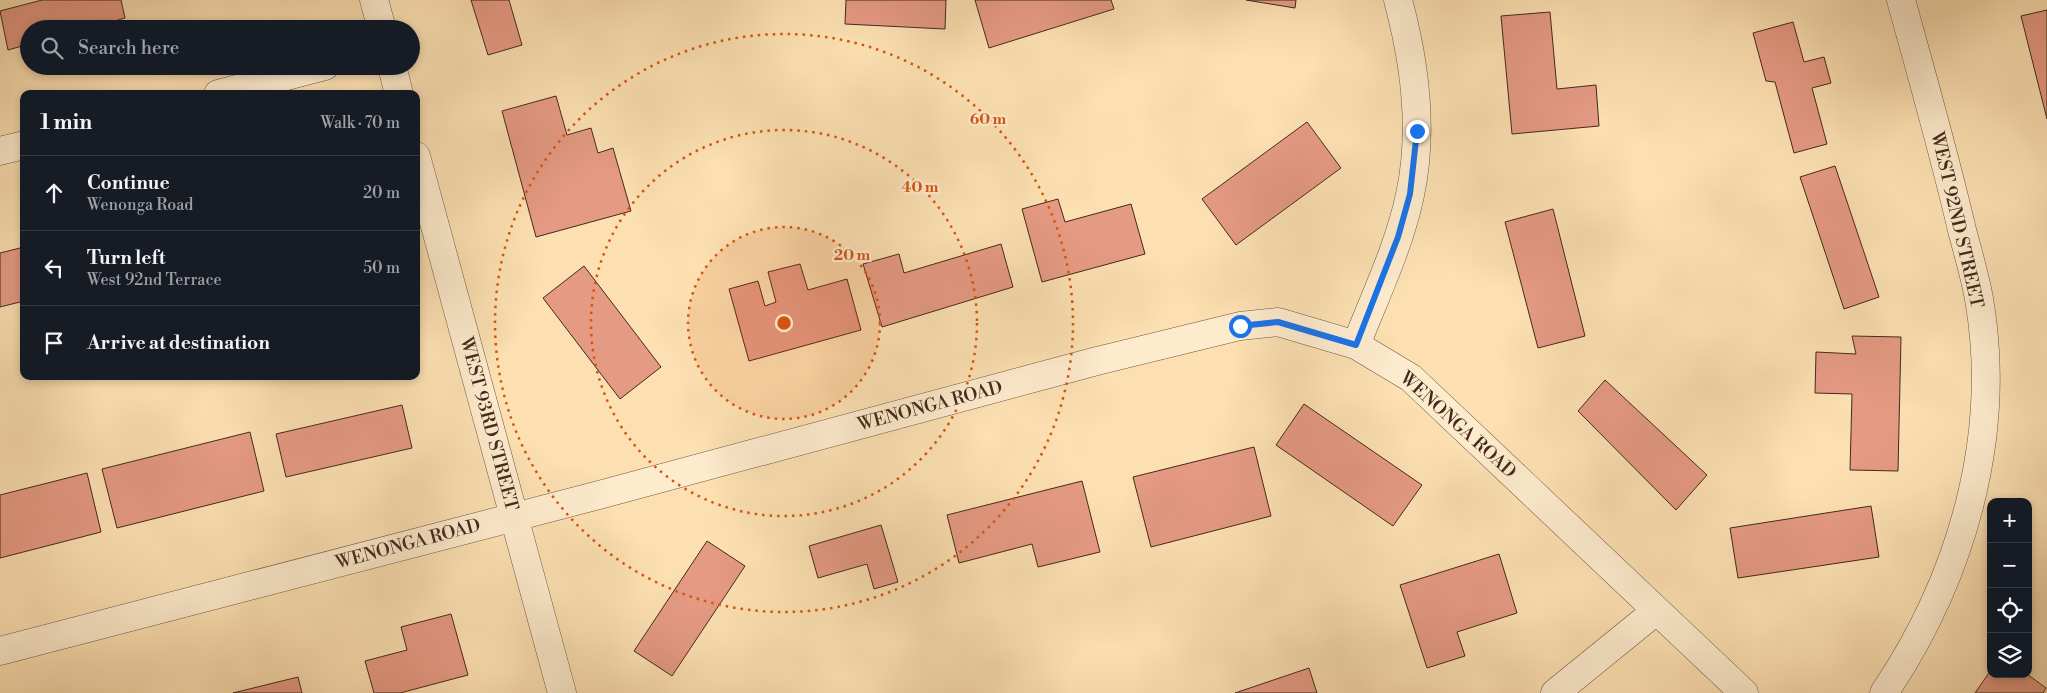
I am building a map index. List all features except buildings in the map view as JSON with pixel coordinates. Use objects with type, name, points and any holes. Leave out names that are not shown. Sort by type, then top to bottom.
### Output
[{"type":"street","points":[[374,0],[380,20]]},
{"type":"street","points":[[1356,345],[1398,237],[1410,194],[1417,131],[1414,74],[1398,0]]},
{"type":"street","name":"WEST 92ND STREET","points":[[1884,693],[1932,611],[1964,531],[1981,450],[1985,369],[1979,300],[1950,181],[1901,0]]},
{"type":"street","points":[[233,90],[291,75]]},
{"type":"street","points":[[395,75],[399,90]]},
{"type":"street","points":[[0,151],[20,146]]},
{"type":"street","name":"WEST 93RD STREET","points":[[420,171],[562,693]]},
{"type":"street","name":"WENONGA ROAD","points":[[0,651],[1097,361],[1240,326],[1278,322],[1356,345],[1411,378],[1744,693]]},
{"type":"street","points":[[1555,693],[1656,611]]},
{"type":"route","points":[[1240,326],[1278,322],[1356,345],[1398,237],[1410,194],[1417,131]]}]
